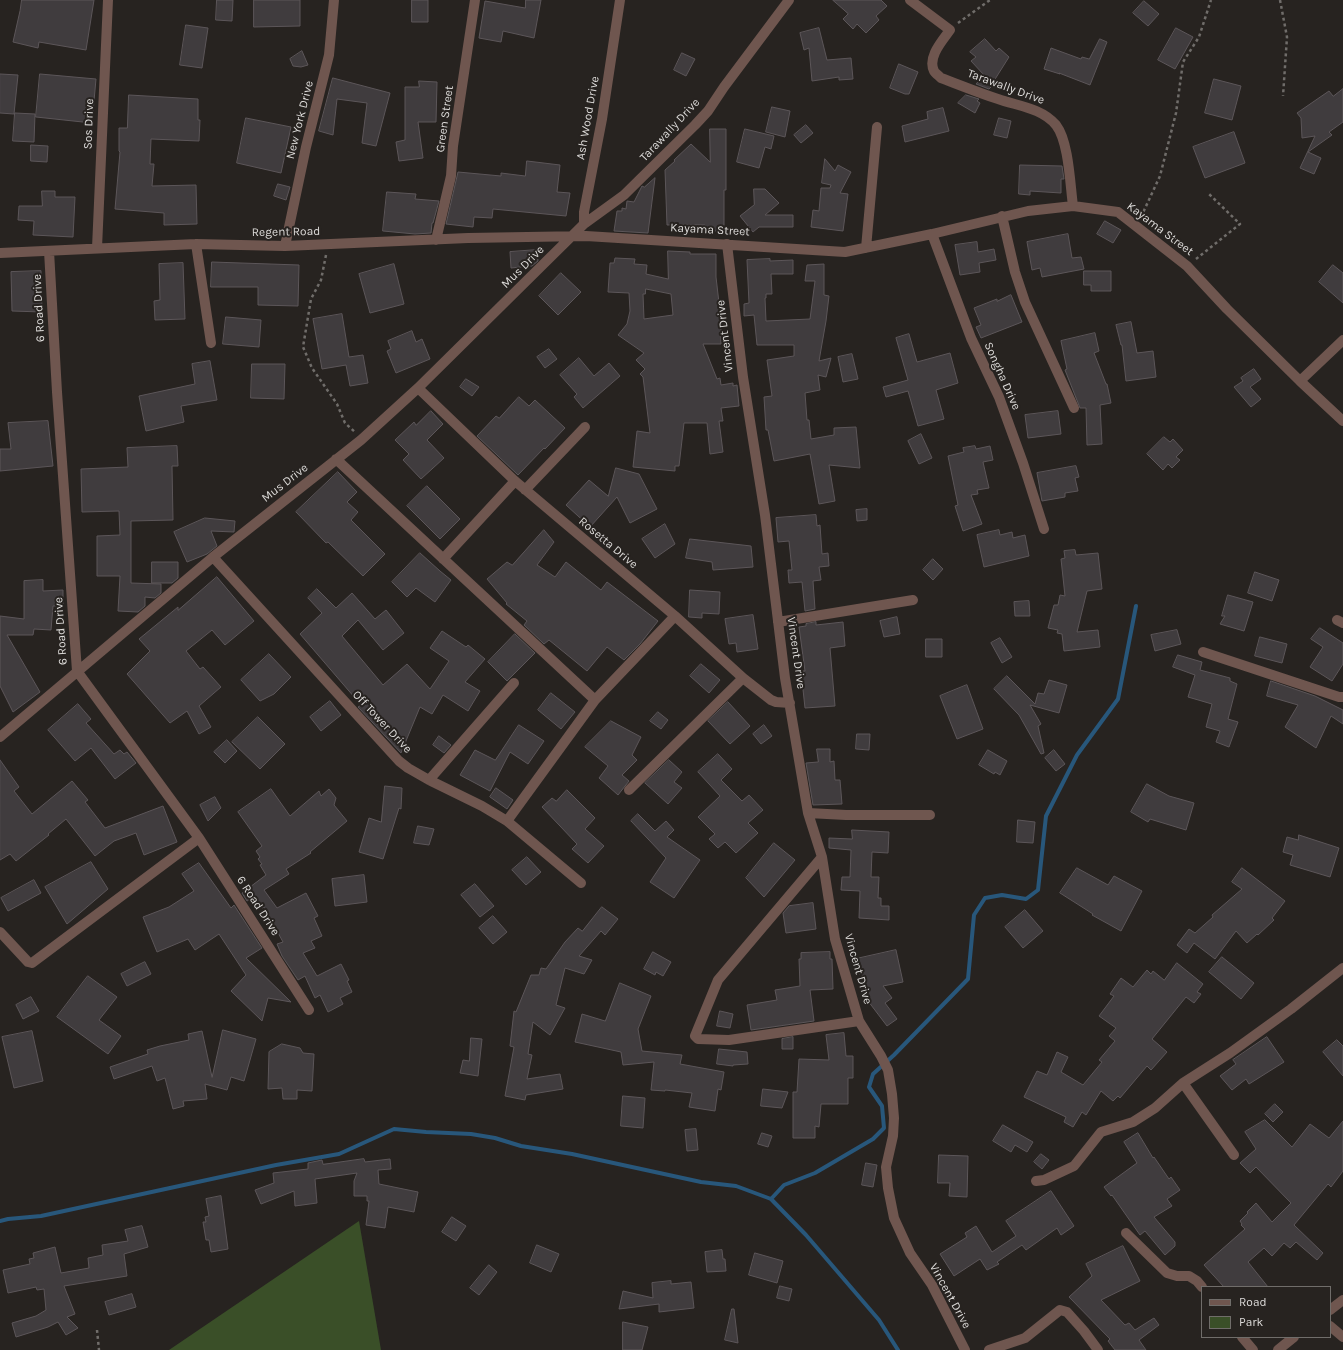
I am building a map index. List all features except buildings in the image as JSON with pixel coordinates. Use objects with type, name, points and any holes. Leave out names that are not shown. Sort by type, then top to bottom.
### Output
[{"type":"street","name":"Sos Drive","points":[[97,248],[108,0]]},
{"type":"street","name":"New York Drive","points":[[285,246],[306,147],[329,55],[334,0]]},
{"type":"street","name":"Green Street","points":[[436,240],[451,176],[453,146],[475,0]]},
{"type":"street","name":"Ash Wood Drive","points":[[584,224],[584,212],[602,119],[620,0]]},
{"type":"street","name":"Tarawally Drive","points":[[584,224],[610,207],[624,195],[696,125],[708,111],[724,87],[789,0]]},
{"type":"street","points":[[910,0],[950,30]]},
{"type":"street","name":"Tarawally Drive","points":[[950,30],[935,53],[932,62],[934,71],[941,78],[998,99],[1031,109],[1046,116],[1057,126],[1065,145],[1073,206]]},
{"type":"street","points":[[866,248],[877,127]]},
{"type":"street","name":"Kayama Street","points":[[573,236],[850,251],[932,234],[1028,211],[1073,206],[1118,212],[1187,266],[1227,309],[1343,421]]},
{"type":"street","points":[[1002,216],[1015,272],[1025,302],[1074,408]]},
{"type":"street","points":[[573,236],[584,224]]},
{"type":"street","name":"Songha Drive","points":[[932,234],[971,338],[999,397],[1023,463],[1044,529]]},
{"type":"street","name":"Regent Road","points":[[0,252],[196,244],[285,246],[573,236]]},
{"type":"street","name":"Mus Drive","points":[[0,737],[213,557],[361,440],[418,388],[573,236]]},
{"type":"street","points":[[196,244],[210,343]]},
{"type":"street","name":"Vincent Drive","points":[[727,244],[743,377],[765,515],[778,622],[808,813],[822,858],[835,939],[859,1021],[888,1070],[894,1118],[893,1136],[886,1167],[888,1188],[894,1218],[910,1253],[932,1285],[965,1350]]},
{"type":"street","name":"6 Road Drive","points":[[49,251],[57,392],[77,671],[199,838],[309,1010]]},
{"type":"street","points":[[1300,381],[1343,340]]},
{"type":"street","name":"Rosetta Drive","points":[[418,388],[525,490],[675,616],[743,678],[771,700],[776,702],[790,702]]},
{"type":"street","points":[[525,490],[585,427]]},
{"type":"street","points":[[336,459],[595,700]]},
{"type":"street","points":[[443,559],[515,481]]},
{"type":"street","name":"Off Tower Drive","points":[[213,557],[408,768],[482,806],[507,821],[580,883]]},
{"type":"street","points":[[778,622],[913,600]]},
{"type":"street","points":[[507,821],[595,700],[675,616]]},
{"type":"street","points":[[1203,652],[1339,697],[1343,697]]},
{"type":"street","points":[[629,790],[743,678]]},
{"type":"street","points":[[429,780],[514,683]]},
{"type":"street","points":[[808,813],[846,816],[930,815]]},
{"type":"street","points":[[0,932],[30,963],[32,963],[199,838]]},
{"type":"street","points":[[822,858],[718,980],[695,1036],[698,1039],[729,1040],[859,1021]]},
{"type":"street","points":[[1036,1181],[1044,1180],[1074,1166],[1101,1132],[1133,1122],[1155,1108],[1183,1083],[1230,1053],[1291,1010],[1343,968]]},
{"type":"street","points":[[1183,1083],[1234,1155]]},
{"type":"street","points":[[1126,1233],[1167,1273],[1177,1276],[1189,1276],[1197,1281],[1201,1287]]},
{"type":"street","points":[[1331,1309],[1343,1300]]},
{"type":"street","points":[[989,1350],[1026,1338],[1060,1310],[1067,1312],[1098,1350]]},
{"type":"street","points":[[1331,1327],[1343,1337]]},
{"type":"street","points":[[1243,1338],[1253,1350]]},
{"type":"street","points":[[1278,1350],[1293,1338]]},
{"type":"path","points":[[950,30],[990,0]]},
{"type":"path","points":[[1137,226],[1160,176],[1176,113],[1183,62],[1199,37],[1211,0]]},
{"type":"path","points":[[1280,0],[1287,36],[1283,96]]},
{"type":"path","points":[[1187,266],[1240,224],[1209,194]]},
{"type":"path","points":[[329,244],[321,280],[311,299],[303,347],[312,368],[337,404],[345,423],[359,435],[361,440]]},
{"type":"path","points":[[97,1330],[100,1350]]},
{"type":"green space","points":[[359,1221],[381,1350],[169,1350]]},
{"type":"waterway","points":[[771,1199],[784,1185],[815,1173],[873,1139],[884,1128],[882,1106],[869,1087],[873,1074],[894,1055],[968,979],[974,915],[985,898],[1002,895],[1026,899],[1038,890],[1046,816],[1077,755],[1118,699],[1136,606]]},
{"type":"waterway","points":[[0,1221],[41,1216],[276,1165],[339,1154],[394,1129],[471,1134],[495,1138],[521,1146],[572,1154],[701,1182],[736,1186],[771,1199],[806,1235],[879,1320],[898,1350]]}]
